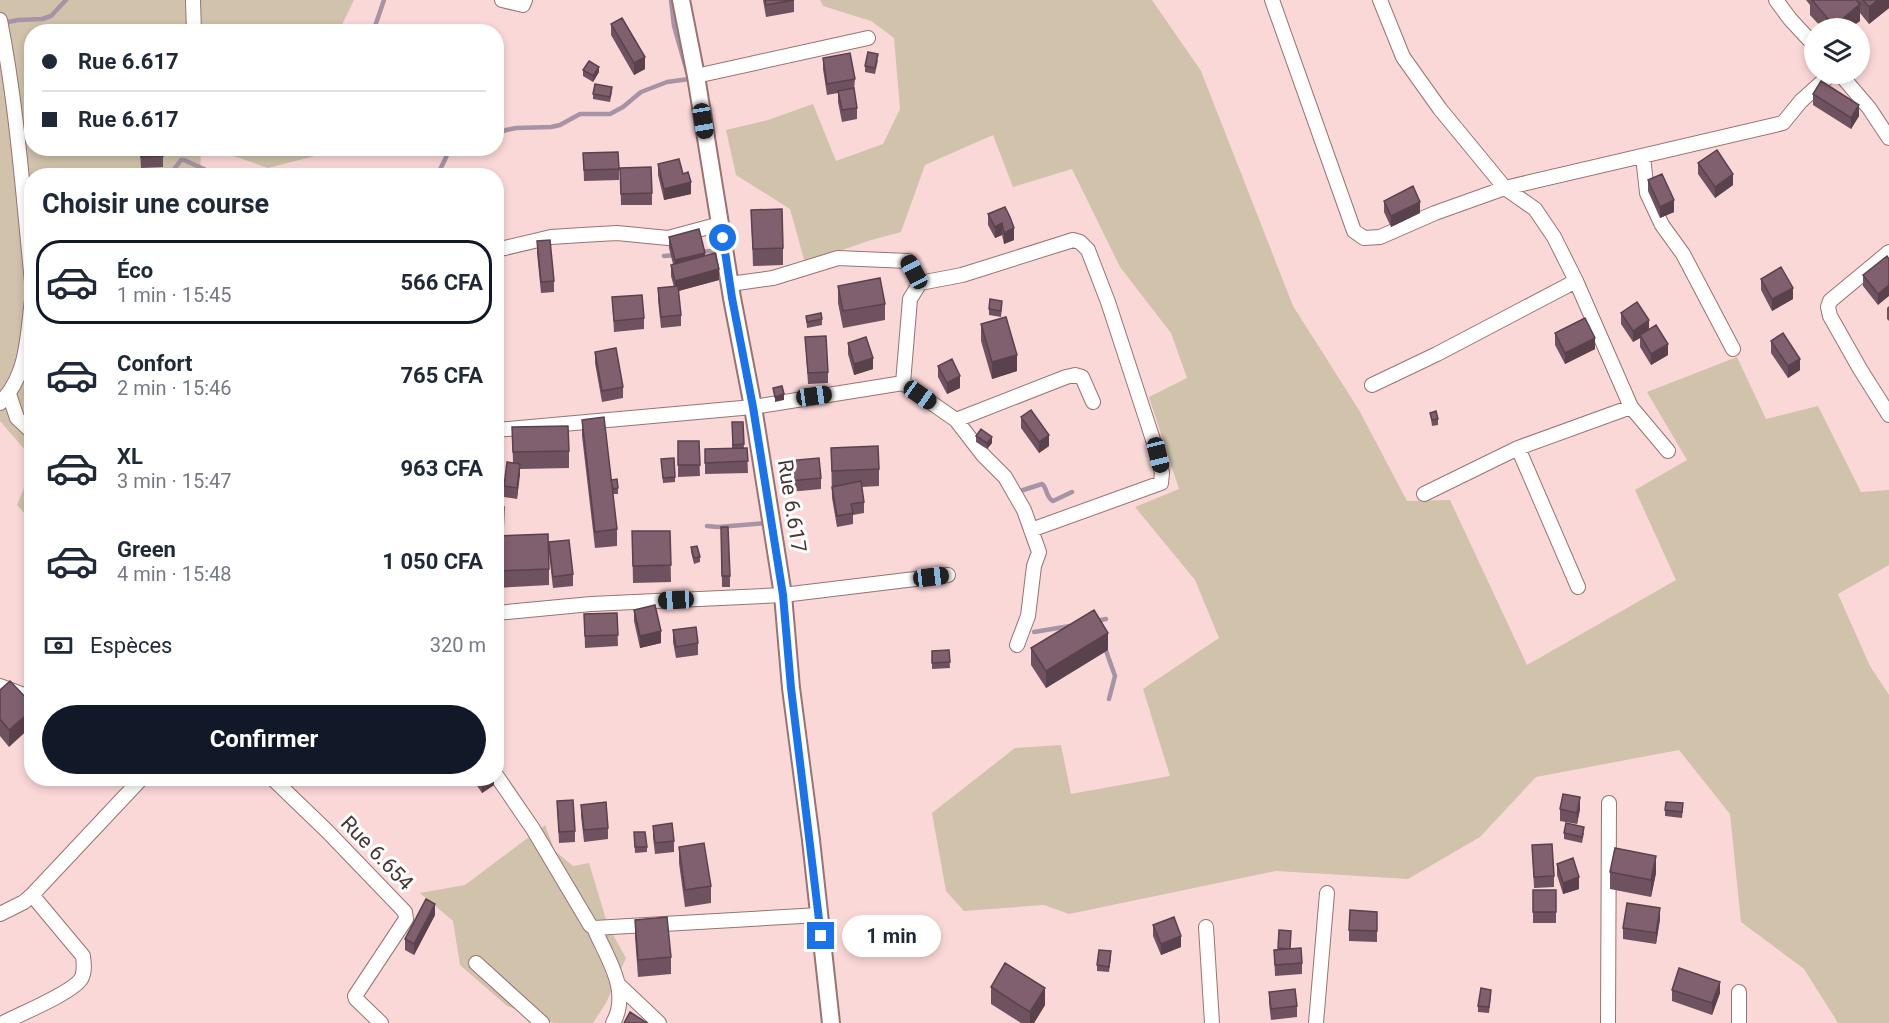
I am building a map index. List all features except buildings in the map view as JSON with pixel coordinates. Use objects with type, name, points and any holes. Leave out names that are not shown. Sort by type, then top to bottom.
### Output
[{"type":"street","points":[[193,0],[194,24]]},
{"type":"street","points":[[502,0],[523,5],[525,0]]},
{"type":"street","name":"Rue 6.617","points":[[681,0],[753,407],[783,595],[791,688],[831,1023]]},
{"type":"street","points":[[1272,0],[1354,231],[1364,238],[1380,237],[1435,213],[1505,188],[1783,123],[1801,101],[1820,84]]},
{"type":"street","points":[[1380,0],[1403,57],[1440,109],[1505,188],[1535,208],[1554,237],[1576,281],[1631,407],[1668,451]]},
{"type":"street","points":[[1776,0],[1804,34]]},
{"type":"street","points":[[0,20],[15,113],[24,202]]},
{"type":"street","points":[[696,76],[868,38]]},
{"type":"street","points":[[1849,84],[1869,108],[1889,138]]},
{"type":"street","points":[[1643,156],[1647,193],[1662,225],[1683,254],[1733,349]]},
{"type":"street","points":[[504,248],[551,237],[582,235],[617,233],[668,238],[720,224]]},
{"type":"street","points":[[903,383],[910,299],[920,283],[962,275],[1073,240],[1080,242],[1088,250],[1108,302],[1155,444],[1162,473],[1161,483],[1031,530]]},
{"type":"street","points":[[1889,252],[1830,301],[1828,307],[1830,316],[1889,415]]},
{"type":"street","points":[[730,284],[773,278],[838,258],[908,261],[920,283]]},
{"type":"street","points":[[1372,385],[1437,354],[1576,281]]},
{"type":"street","points":[[24,363],[5,398],[17,418],[24,425]]},
{"type":"street","points":[[956,420],[1075,375],[1082,377],[1093,402]]},
{"type":"street","points":[[504,429],[753,407],[903,383],[956,420],[982,455],[1005,477],[1024,510],[1039,552],[1034,566],[1028,616],[1017,645]]},
{"type":"street","points":[[1424,494],[1518,448],[1631,407]]},
{"type":"street","points":[[1518,448],[1578,587]]},
{"type":"street","points":[[504,612],[591,604],[783,595],[948,575]]},
{"type":"street","points":[[2,689],[24,696]]},
{"type":"street","points":[[0,914],[24,902],[32,895],[134,786]]},
{"type":"street","name":"Rue 6.654","points":[[280,786],[405,912],[406,919],[355,996],[381,1023]]},
{"type":"street","points":[[504,786],[594,928],[619,985],[620,1005],[613,1023]]},
{"type":"street","points":[[1608,1023],[1609,803]]},
{"type":"street","points":[[1316,1023],[1327,893]]},
{"type":"street","points":[[3,1023],[67,991],[78,984],[83,976],[83,956],[32,895]]},
{"type":"street","points":[[594,928],[819,915]]},
{"type":"street","points":[[1206,927],[1212,1023]]},
{"type":"street","points":[[476,963],[542,1023]]},
{"type":"street","points":[[619,985],[659,1023]]},
{"type":"street","points":[[1739,992],[1739,1023]]},
{"type":"shaded area","points":[[0,0],[354,0],[342,24],[24,24],[24,156],[201,156],[200,168],[24,168],[24,449],[0,421]]},
{"type":"shaded area","points":[[820,0],[1152,0],[1201,71],[1293,306],[1359,410],[1407,501],[1450,500],[1527,665],[1676,580],[1635,490],[1687,460],[1647,392],[1737,357],[1766,419],[1818,406],[1861,492],[1889,490],[1889,565],[1838,594],[1870,666],[1889,695],[1889,1023],[1838,1023],[1804,969],[1741,922],[1730,814],[1679,750],[1536,777],[1480,837],[1408,879],[1276,871],[1069,914],[1044,905],[964,911],[946,891],[932,813],[1015,748],[1061,745],[1071,794],[1170,776],[1143,689],[1219,638],[1195,580],[1135,507],[1179,489],[1149,397],[1187,378],[1171,333],[1120,267],[1072,169],[1013,187],[993,135],[925,165],[901,232],[805,263],[790,209],[736,175],[726,130],[768,120],[813,104],[836,161],[883,144],[900,109],[894,38],[871,21],[823,6]]},
{"type":"shaded area","points":[[233,156],[315,156],[268,168]]},
{"type":"shaded area","points":[[24,488],[24,513],[17,505]]},
{"type":"shaded area","points":[[545,825],[555,851],[573,866],[589,863],[608,926],[626,958],[606,1003],[593,1023],[554,1023],[507,1006],[460,965],[453,921],[420,893],[465,885]]},
{"type":"waterway","points":[[3,23],[51,16],[66,0]]},
{"type":"waterway","points":[[376,24],[384,0]]},
{"type":"waterway","points":[[504,131],[560,125],[580,114],[610,114],[623,107],[641,92],[667,82],[689,79],[674,26],[671,0]]},
{"type":"waterway","points":[[441,168],[447,156]]},
{"type":"waterway","points":[[175,168],[181,160],[202,168]]},
{"type":"waterway","points":[[700,252],[721,250]]},
{"type":"waterway","points":[[664,256],[676,255]]},
{"type":"waterway","points":[[1017,492],[1042,484],[1053,501],[1072,492]]},
{"type":"waterway","points":[[707,526],[767,523]]},
{"type":"waterway","points":[[1096,621],[1106,619]]},
{"type":"waterway","points":[[1034,632],[1070,626]]},
{"type":"waterway","points":[[1104,645],[1115,676],[1109,699]]},
{"type":"route","points":[[723,238],[783,595],[791,688],[821,936]]}]
